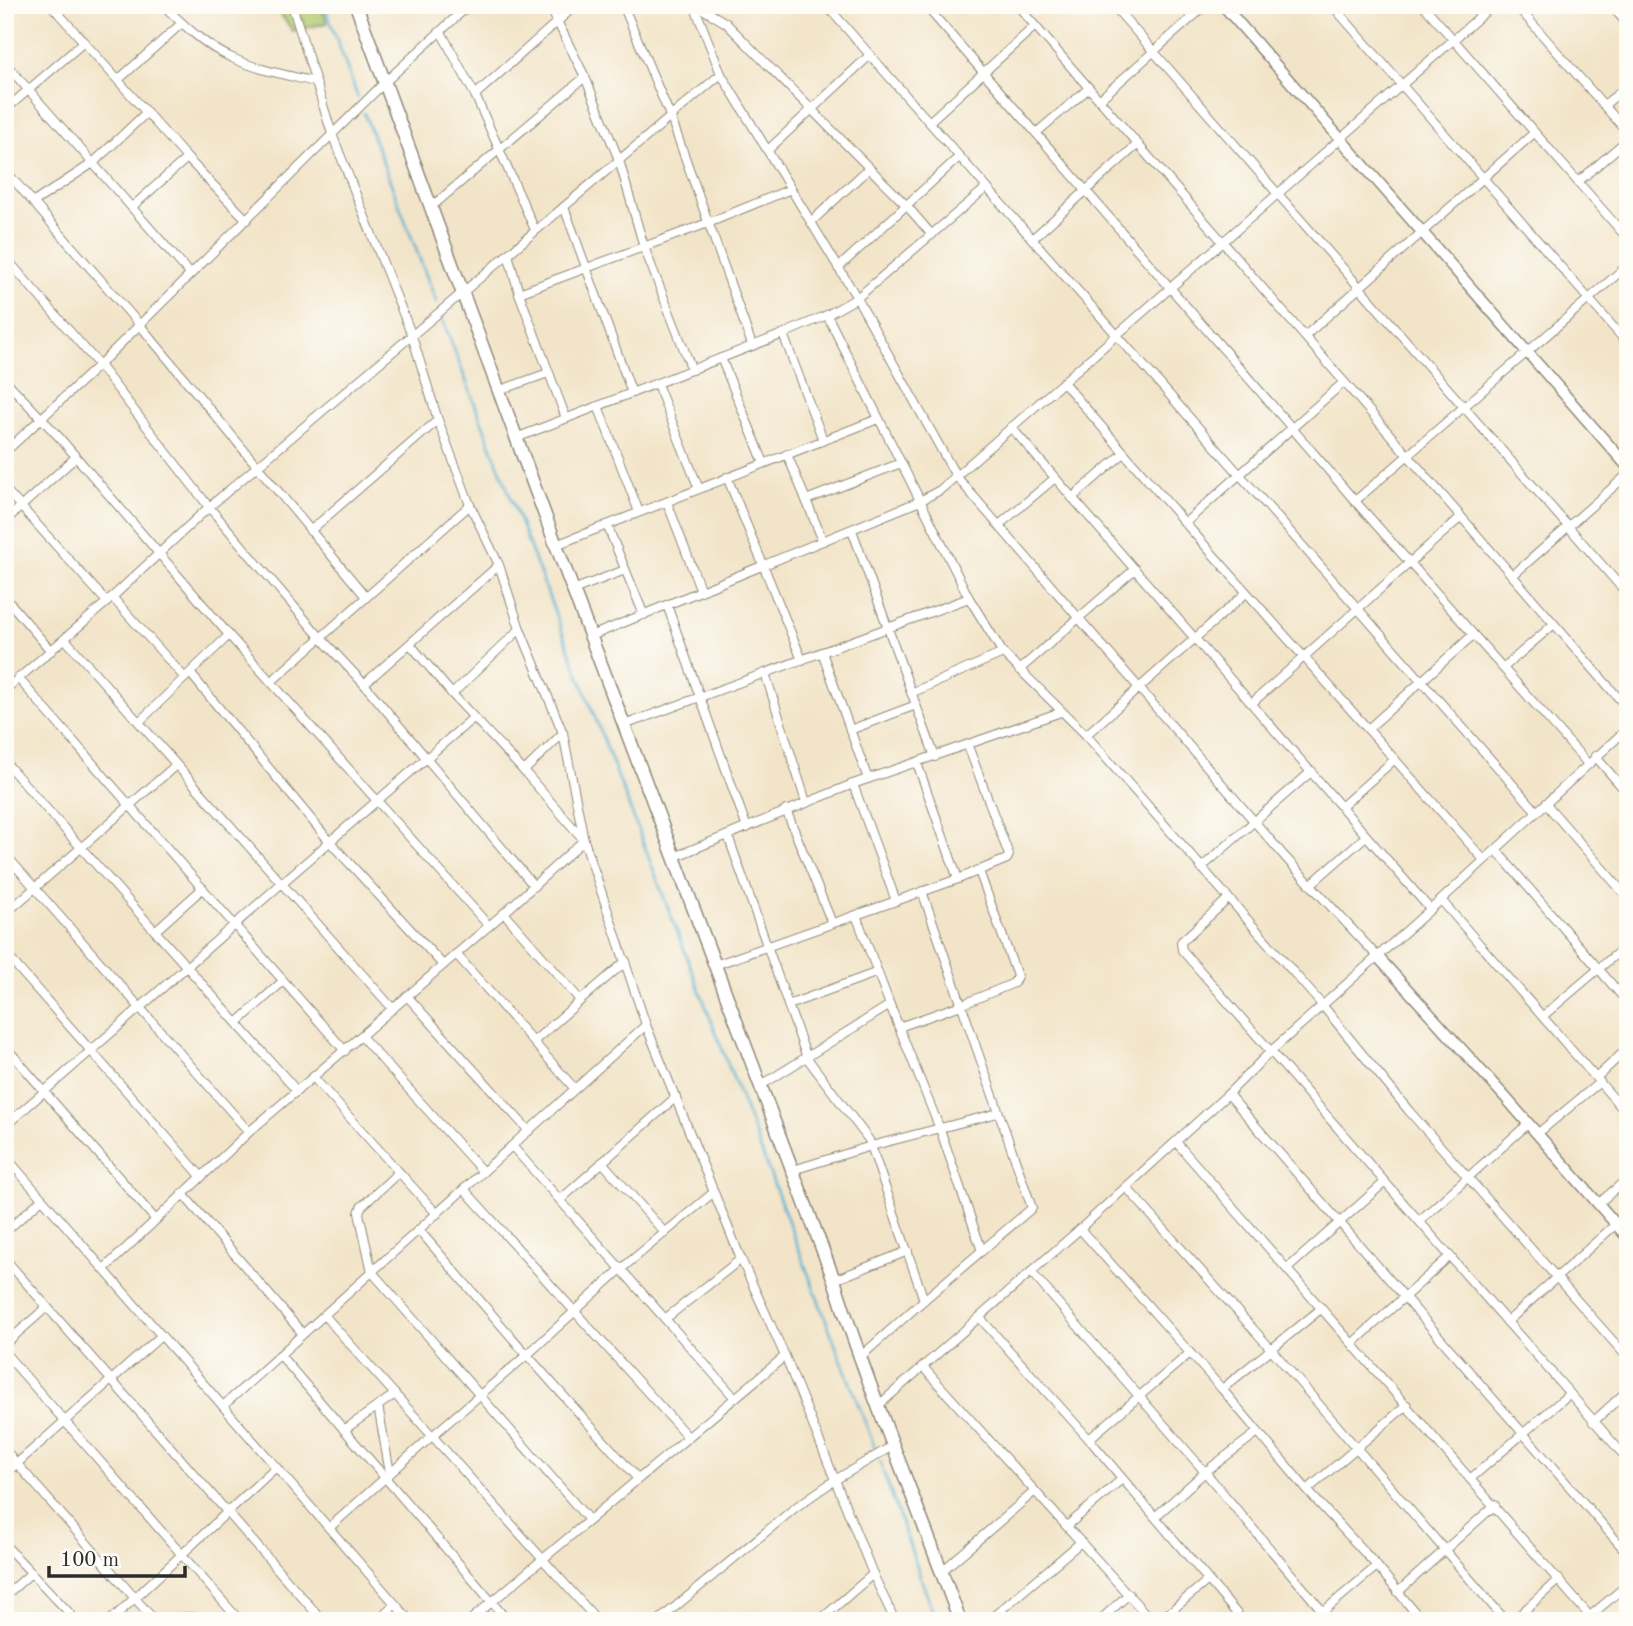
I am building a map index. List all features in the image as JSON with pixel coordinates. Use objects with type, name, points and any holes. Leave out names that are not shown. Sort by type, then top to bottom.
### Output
[{"type":"main road","points":[[356,5],[498,391],[834,1280],[859,1358],[960,1621]]},
{"type":"street","points":[[51,5],[187,158],[247,220]]},
{"type":"street","points":[[163,5],[204,41],[231,58],[315,82]]},
{"type":"street","points":[[292,5],[332,134],[412,336],[438,419],[470,505],[499,565],[520,629],[563,733],[584,840],[646,1025],[741,1259],[785,1356],[873,1574],[895,1621]]},
{"type":"street","points":[[5,452],[99,365],[384,83],[470,5]]},
{"type":"street","points":[[549,5],[585,77],[619,160],[644,247],[692,370]]},
{"type":"street","points":[[475,95],[576,5]]},
{"type":"street","points":[[623,5],[671,118],[752,345]]},
{"type":"street","points":[[695,5],[726,23],[907,206],[932,235]]},
{"type":"street","points":[[695,5],[722,74],[857,298],[956,476],[1310,885],[1377,956],[1628,1238]]},
{"type":"street","points":[[712,14],[721,5]]},
{"type":"street","points":[[826,5],[1537,812]]},
{"type":"street","points":[[925,5],[1292,429],[1588,764]]},
{"type":"street","points":[[1017,5],[1628,709]]},
{"type":"street","points":[[1113,5],[1628,595]]},
{"type":"street","points":[[1099,100],[1206,5]]},
{"type":"street","points":[[1223,5],[1628,467]]},
{"type":"street","points":[[1332,5],[1628,344]]},
{"type":"street","points":[[1423,5],[1628,239]]},
{"type":"street","points":[[591,636],[852,530],[940,490],[1493,5]]},
{"type":"street","points":[[1516,5],[1628,133]]},
{"type":"street","points":[[1611,5],[1628,25]]},
{"type":"street","points":[[118,80],[182,23]]},
{"type":"street","points":[[929,122],[1035,26]]},
{"type":"street","points":[[441,32],[475,95],[535,230]]},
{"type":"street","points":[[5,110],[84,42]]},
{"type":"street","points":[[768,150],[870,55]]},
{"type":"street","points":[[5,63],[190,274]]},
{"type":"street","points":[[5,690],[110,600],[209,508],[722,74]]},
{"type":"street","points":[[430,208],[585,77]]},
{"type":"street","points":[[1604,105],[1628,86]]},
{"type":"street","points":[[1036,133],[1089,88]]},
{"type":"street","points":[[34,202],[93,163],[147,113]]},
{"type":"street","points":[[1305,336],[1534,133]]},
{"type":"street","points":[[1578,182],[1628,139]]},
{"type":"street","points":[[1032,239],[1138,144]]},
{"type":"street","points":[[838,268],[959,157]]},
{"type":"street","points":[[132,207],[187,158]]},
{"type":"street","points":[[811,222],[868,169]]},
{"type":"street","points":[[5,170],[139,324],[366,597]]},
{"type":"street","points":[[516,438],[827,315],[857,298],[986,188]]},
{"type":"street","points":[[519,293],[708,223],[791,189]]},
{"type":"street","points":[[564,207],[632,393]]},
{"type":"street","points":[[508,254],[519,293],[566,418]]},
{"type":"street","points":[[5,257],[99,365],[209,508],[320,638],[364,684],[534,886]]},
{"type":"street","points":[[1355,501],[1628,265]]},
{"type":"street","points":[[827,315],[969,598],[1003,653],[1086,735],[1323,1006],[1409,1111],[1628,1357]]},
{"type":"street","points":[[783,334],[823,440]]},
{"type":"street","points":[[721,358],[764,463]]},
{"type":"street","points":[[498,391],[548,373]]},
{"type":"street","points":[[5,380],[489,926]]},
{"type":"street","points":[[1063,382],[1246,593],[1484,860]]},
{"type":"street","points":[[1185,523],[1345,382]]},
{"type":"street","points":[[657,384],[699,489]]},
{"type":"street","points":[[598,406],[639,512]]},
{"type":"street","points":[[310,531],[438,419]]},
{"type":"street","points":[[556,545],[878,419]]},
{"type":"street","points":[[1011,427],[1430,909]]},
{"type":"street","points":[[1072,498],[1124,453]]},
{"type":"street","points":[[787,454],[823,541]]},
{"type":"street","points":[[5,521],[76,457]]},
{"type":"street","points":[[806,500],[901,463]]},
{"type":"street","points":[[1512,576],[1628,474]]},
{"type":"street","points":[[727,477],[802,660]]},
{"type":"street","points":[[999,525],[1055,478]]},
{"type":"street","points":[[5,489],[110,600],[188,675],[330,842],[443,965]]},
{"type":"street","points":[[667,502],[701,591]]},
{"type":"street","points":[[272,681],[470,505]]},
{"type":"street","points":[[1252,703],[1306,658],[1461,517]]},
{"type":"street","points":[[607,525],[644,615]]},
{"type":"street","points":[[852,530],[934,757]]},
{"type":"street","points":[[364,684],[499,565]]},
{"type":"street","points":[[1019,670],[1135,569]]},
{"type":"street","points":[[573,590],[625,570]]},
{"type":"street","points":[[1086,735],[1246,593]]},
{"type":"street","points":[[5,597],[51,651]]},
{"type":"street","points":[[624,725],[969,598]]},
{"type":"street","points":[[667,605],[747,828]]},
{"type":"street","points":[[1503,668],[1554,624]]},
{"type":"street","points":[[452,694],[520,629]]},
{"type":"street","points":[[139,722],[229,635]]},
{"type":"street","points":[[1368,729],[1473,635]]},
{"type":"street","points":[[65,639],[393,1009]]},
{"type":"street","points":[[410,644],[584,840]]},
{"type":"street","points":[[822,652],[868,779]]},
{"type":"street","points":[[911,693],[1003,653]]},
{"type":"street","points":[[765,673],[806,802]]},
{"type":"street","points":[[18,678],[345,1051]]},
{"type":"street","points":[[850,730],[916,705]]},
{"type":"street","points":[[674,857],[806,802],[1061,712]]},
{"type":"street","points":[[5,1126],[473,718]]},
{"type":"street","points":[[878,1405],[1080,1229],[1228,1094],[1270,1052],[1628,728]]},
{"type":"street","points":[[524,771],[563,733]]},
{"type":"street","points":[[715,965],[1007,859],[1009,855],[968,746]]},
{"type":"street","points":[[1595,756],[1628,794]]},
{"type":"street","points":[[1342,806],[1395,760]]},
{"type":"street","points":[[5,762],[297,1091]]},
{"type":"street","points":[[917,763],[958,879]]},
{"type":"street","points":[[5,914],[176,765]]},
{"type":"street","points":[[1201,868],[1311,771]]},
{"type":"street","points":[[853,785],[896,901]]},
{"type":"street","points":[[1546,804],[1628,898]]},
{"type":"street","points":[[786,810],[832,923]]},
{"type":"street","points":[[728,836],[807,1058],[866,1134],[923,1300]]},
{"type":"street","points":[[1310,885],[1366,836]]},
{"type":"street","points":[[104,1269],[248,1132],[504,913],[584,840]]},
{"type":"street","points":[[1496,850],[1628,1003]]},
{"type":"street","points":[[5,854],[248,1132]]},
{"type":"street","points":[[900,1027],[961,1005],[1017,980],[979,871]]},
{"type":"street","points":[[155,931],[203,888]]},
{"type":"street","points":[[859,1358],[1032,1208],[922,891]]},
{"type":"street","points":[[1228,899],[1181,942],[1180,946],[1628,1460]]},
{"type":"street","points":[[1441,900],[1628,1115]]},
{"type":"street","points":[[504,913],[580,1000]]},
{"type":"street","points":[[856,915],[940,1129],[982,1251]]},
{"type":"street","points":[[1544,1016],[1628,944]]},
{"type":"street","points":[[5,953],[201,1176]]},
{"type":"street","points":[[456,954],[576,1089]]},
{"type":"street","points":[[534,1041],[626,961]]},
{"type":"street","points":[[788,1005],[878,972]]},
{"type":"street","points":[[237,1023],[282,982]]},
{"type":"street","points":[[407,996],[529,1131]]},
{"type":"street","points":[[760,1086],[890,1005]]},
{"type":"street","points":[[223,1406],[646,1025]]},
{"type":"street","points":[[361,1036],[483,1172]]},
{"type":"street","points":[[5,1046],[155,1219]]},
{"type":"street","points":[[1537,1134],[1598,1080],[1628,1048]]},
{"type":"street","points":[[313,1077],[437,1214]]},
{"type":"street","points":[[1228,1094],[1628,1554]]},
{"type":"street","points":[[560,1200],[676,1097]]},
{"type":"street","points":[[793,1170],[999,1112]]},
{"type":"street","points":[[1420,1220],[1528,1124]]},
{"type":"street","points":[[1176,1142],[1592,1618],[1628,1584]]},
{"type":"street","points":[[512,1146],[735,1398]]},
{"type":"street","points":[[5,1156],[410,1621]]},
{"type":"street","points":[[602,1162],[665,1233]]},
{"type":"street","points":[[399,1172],[360,1207],[372,1272],[589,1520]]},
{"type":"street","points":[[1598,1204],[1628,1178]]},
{"type":"street","points":[[1287,1269],[1385,1182]]},
{"type":"street","points":[[1126,1187],[1271,1349],[1506,1621]]},
{"type":"street","points":[[464,1189],[688,1437]]},
{"type":"street","points":[[329,1528],[621,1269],[714,1192]]},
{"type":"street","points":[[182,1194],[303,1334]]},
{"type":"street","points":[[5,1232],[42,1199]]},
{"type":"street","points":[[1507,1322],[1616,1224]]},
{"type":"street","points":[[1080,1229],[1222,1389],[1307,1490],[1377,1566],[1422,1621]]},
{"type":"street","points":[[419,1230],[638,1479]]},
{"type":"street","points":[[834,1280],[908,1251]]},
{"type":"street","points":[[1353,1343],[1450,1256]]},
{"type":"street","points":[[5,1259],[323,1621]]},
{"type":"street","points":[[665,1319],[741,1259]]},
{"type":"street","points":[[1031,1272],[1331,1621]]},
{"type":"street","points":[[5,1344],[47,1307]]},
{"type":"street","points":[[1222,1389],[1322,1308]]},
{"type":"street","points":[[324,1315],[597,1621]]},
{"type":"street","points":[[980,1318],[1089,1439],[1243,1621]]},
{"type":"street","points":[[5,1474],[161,1336]]},
{"type":"street","points":[[5,1353],[240,1621]]},
{"type":"street","points":[[1089,1439],[1190,1353]]},
{"type":"street","points":[[280,1355],[344,1430],[387,1475],[508,1621]]},
{"type":"street","points":[[469,1621],[785,1356]]},
{"type":"street","points":[[923,1367],[1152,1621]]},
{"type":"street","points":[[1593,1422],[1628,1390]]},
{"type":"street","points":[[344,1430],[395,1394]]},
{"type":"street","points":[[1470,1479],[1569,1394]]},
{"type":"street","points":[[1307,1490],[1407,1405]]},
{"type":"street","points":[[378,1406],[387,1475]]},
{"type":"street","points":[[1155,1517],[1205,1472],[1258,1432]]},
{"type":"street","points":[[658,1621],[796,1507],[894,1445]]},
{"type":"street","points":[[5,1450],[155,1620],[192,1618],[198,1621]]},
{"type":"street","points":[[110,1621],[276,1467]]},
{"type":"street","points":[[1067,1526],[1122,1479]]},
{"type":"street","points":[[942,1570],[1035,1491]]},
{"type":"street","points":[[1398,1592],[1494,1505]]},
{"type":"street","points":[[988,1621],[1081,1542]]},
{"type":"street","points":[[5,1545],[77,1621]]},
{"type":"street","points":[[1312,1621],[1377,1566]]},
{"type":"street","points":[[5,1596],[31,1573]]},
{"type":"street","points":[[819,1621],[873,1574]]},
{"type":"street","points":[[1513,1621],[1559,1579]]},
{"type":"street","points":[[1159,1621],[1207,1581]]},
{"type":"street","points":[[1099,1621],[1129,1594]]},
{"type":"street","points":[[376,1621],[395,1604]]},
{"type":"green space","points":[[274,5],[321,5],[327,23],[293,31]]},
{"type":"waterway","points":[[324,5],[358,98]]},
{"type":"waterway","points":[[364,113],[437,304]]},
{"type":"waterway","points":[[442,318],[875,1448]]},
{"type":"waterway","points":[[880,1462],[936,1621]]}]
